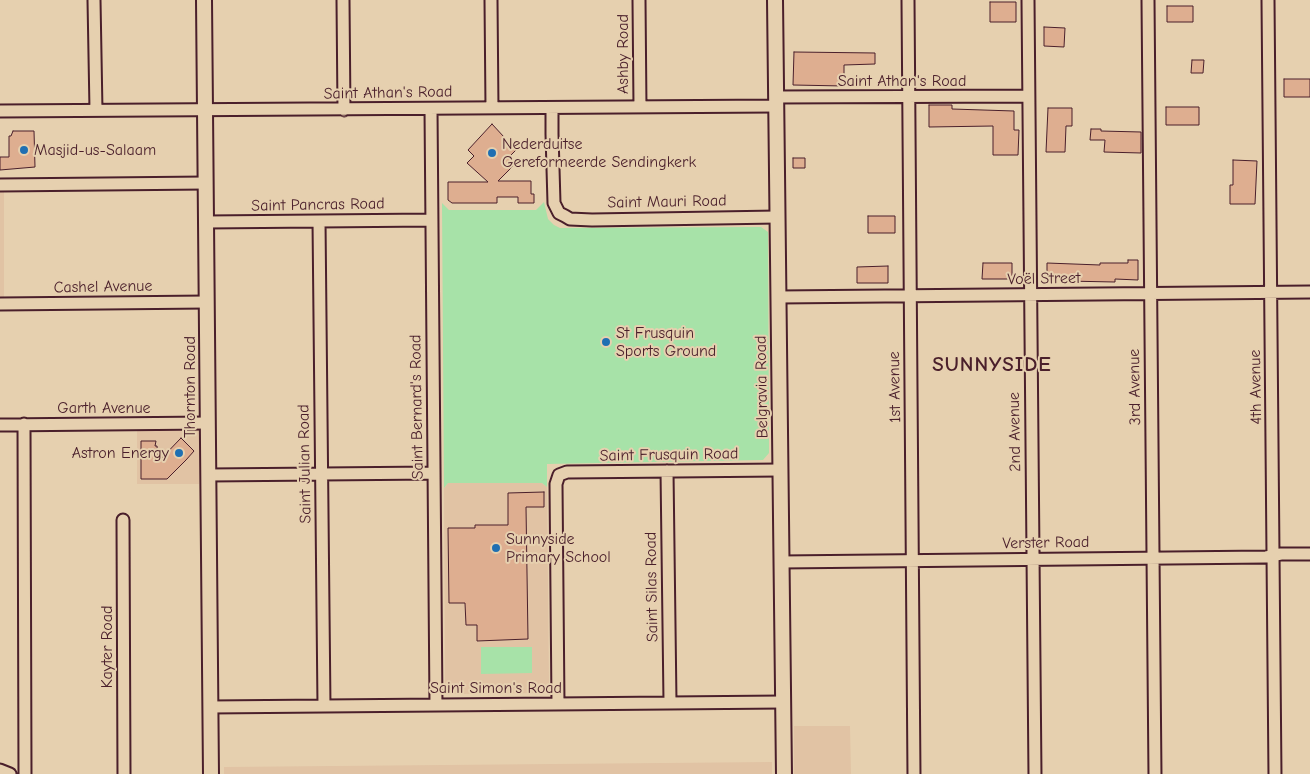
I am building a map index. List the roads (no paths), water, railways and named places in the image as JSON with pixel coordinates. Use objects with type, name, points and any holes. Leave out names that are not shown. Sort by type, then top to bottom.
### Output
[{"type":"street","points":[[94,0],[96,110]]},
{"type":"street","name":"Thornton Road","points":[[204,0],[211,774]]},
{"type":"street","points":[[343,0],[344,110]]},
{"type":"street","points":[[491,0],[492,108]]},
{"type":"street","name":"Ashby Road","points":[[639,0],[640,107]]},
{"type":"street","name":"Belgravia Road","points":[[775,0],[784,774]]},
{"type":"street","name":"1st Avenue","points":[[908,0],[914,774]]},
{"type":"street","name":"2nd Avenue","points":[[1028,0],[1035,774]]},
{"type":"street","name":"3rd Avenue","points":[[1148,0],[1155,774]]},
{"type":"street","name":"4th Avenue","points":[[1268,0],[1275,774]]},
{"type":"street","name":"Saint Athan's Road","points":[[0,111],[640,107],[909,97],[1028,96]]},
{"type":"street","name":"Saint Mauri Road","points":[[552,108],[554,203],[559,213],[570,219],[777,217]]},
{"type":"street","name":"Saint Bernard's Road","points":[[431,109],[436,705]]},
{"type":"street","points":[[0,185],[206,183]]},
{"type":"street","name":"Saint Pancras Road","points":[[206,222],[431,220]]},
{"type":"street","name":"Saint Julian Road","points":[[319,221],[324,706]]},
{"type":"street","name":"Voël Street","points":[[778,297],[1310,292]]},
{"type":"street","name":"Cashel Avenue","points":[[0,304],[207,302]]},
{"type":"street","name":"Garth Avenue","points":[[0,425],[208,423]]},
{"type":"street","points":[[24,424],[25,774]]},
{"type":"street","name":"Saint Frusquin Road","points":[[558,704],[556,484],[559,475],[567,472],[780,470]]},
{"type":"street","name":"Saint Silas Road","points":[[667,471],[670,702]]},
{"type":"street","points":[[209,475],[434,474]]},
{"type":"street","name":"Kayter Road","points":[[123,520],[124,774]]},
{"type":"street","name":"Verster Road","points":[[781,562],[1266,557],[1310,554]]},
{"type":"street","name":"Saint Simon's Road","points":[[210,707],[783,702]]},
{"type":"street","points":[[0,770],[10,774]]},
{"type":"place","name":"Masjid-us-Salaam","points":[[24,150]]},
{"type":"place","name":"Nederduitse Gereformeerde Sendingkerk","points":[[492,153]]},
{"type":"place","name":"St Frusquin Sports Ground","points":[[606,342]]},
{"type":"place","name":"Astron Energy","points":[[179,453]]},
{"type":"place","name":"Sunnyside Primary School","points":[[496,548]]},
{"type":"district","name":"SUNNYSIDE","points":[[992,365]]}]
